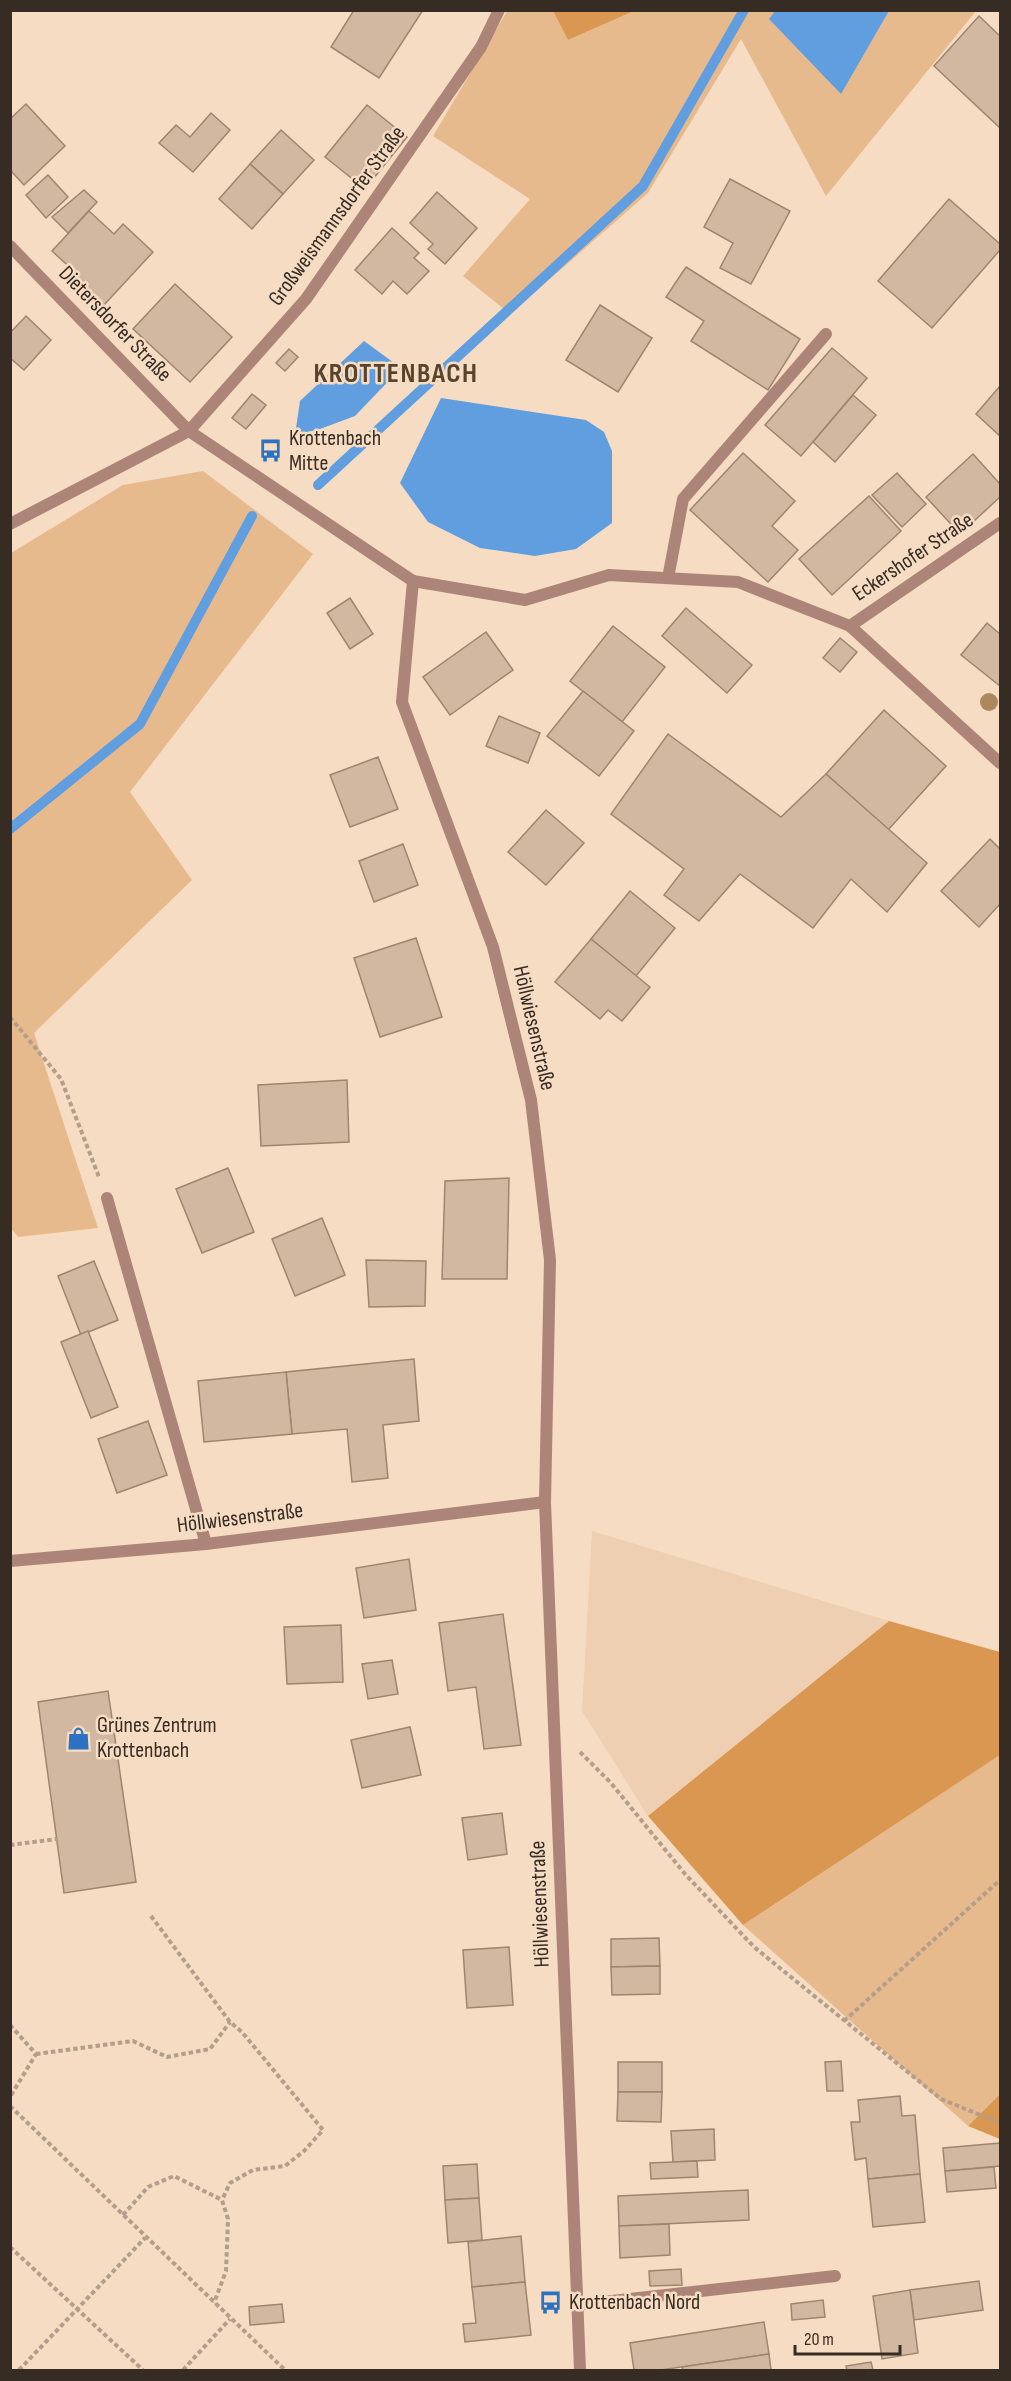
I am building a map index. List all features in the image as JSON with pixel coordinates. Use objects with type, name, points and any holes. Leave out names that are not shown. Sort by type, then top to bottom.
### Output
[{"type":"street","name":"Großweismannsdorfer Straße","points":[[189,431],[306,299],[475,56],[499,10]]},
{"type":"street","name":"Dietersdorfer Straße","points":[[10,246],[189,431],[413,581]]},
{"type":"street","points":[[668,578],[683,499],[826,334]]},
{"type":"street","points":[[10,524],[189,431]]},
{"type":"street","name":"Eckershofer Straße","points":[[850,626],[1000,523]]},
{"type":"street","points":[[413,581],[525,600],[609,575],[738,582],[850,626],[1000,763]]},
{"type":"street","name":"Höllwiesenstraße","points":[[413,581],[402,702],[493,947],[531,1100],[550,1260],[545,1502],[580,2370]]},
{"type":"street","points":[[106,1198],[206,1545]]},
{"type":"street","name":"Höllwiesenstraße","points":[[10,1562],[206,1545],[545,1502]]},
{"type":"street","points":[[576,2305],[835,2276]]},
{"type":"path","points":[[10,1017],[61,1079],[106,1198]]},
{"type":"path","points":[[554,1725],[611,1783],[685,1874],[754,1947],[941,2099],[1000,2122]]},
{"type":"path","points":[[10,1845],[57,1839]]},
{"type":"path","points":[[844,2021],[1000,1880]]},
{"type":"path","points":[[151,1916],[230,2022],[242,2032],[323,2130],[304,2151],[285,2166],[253,2170],[230,2183],[222,2200],[228,2218],[226,2271],[214,2303]]},
{"type":"path","points":[[36,2054],[133,2041],[167,2057],[210,2049],[230,2022]]},
{"type":"path","points":[[10,2025],[36,2054]]},
{"type":"path","points":[[10,2097],[36,2054]]},
{"type":"path","points":[[10,2106],[285,2370]]},
{"type":"path","points":[[123,2216],[148,2187],[174,2176],[222,2200]]},
{"type":"path","points":[[19,2370],[146,2238]]},
{"type":"path","points":[[10,2247],[143,2370]]},
{"type":"path","points":[[183,2370],[230,2319]]},
{"type":"shaded area","points":[[507,11],[553,11],[568,40],[634,11],[775,11],[770,19],[841,93],[889,11],[976,11],[826,196],[741,39],[648,193],[510,314],[463,276],[530,199],[433,136]]},
{"type":"shaded area","points":[[553,11],[634,11],[568,40]]},
{"type":"shaded area","points":[[203,471],[313,554],[130,792],[192,880],[34,1033],[98,1228],[18,1237],[10,1227],[11,553],[123,485]]},
{"type":"shaded area","points":[[592,1531],[889,1621],[648,1816],[582,1711]]},
{"type":"shaded area","points":[[889,1621],[1000,1652],[1000,1755],[743,1925],[648,1816]]},
{"type":"shaded area","points":[[1000,1755],[1000,2094],[968,2126],[743,1925]]},
{"type":"shaded area","points":[[1000,2094],[1000,2139],[968,2126]]},
{"type":"water","points":[[775,11],[889,11],[841,94],[769,19]]},
{"type":"water","points":[[364,341],[401,368],[355,416],[320,429],[295,435],[300,401]]},
{"type":"water","points":[[441,398],[586,420],[604,432],[612,451],[612,523],[576,549],[535,556],[480,548],[428,522],[400,483]]},
{"type":"building","points":[[354,10],[423,10],[379,78],[331,47]]},
{"type":"building","points":[[979,16],[1000,36],[1000,128],[934,66]]},
{"type":"building","points":[[26,104],[65,146],[24,185],[10,170],[10,119]]},
{"type":"building","points":[[367,105],[407,137],[365,189],[325,157]]},
{"type":"building","points":[[211,113],[230,130],[193,172],[159,143],[176,125],[190,137]]},
{"type":"building","points":[[281,130],[314,160],[283,194],[250,164]]},
{"type":"building","points":[[250,164],[283,194],[252,229],[219,199]]},
{"type":"building","points":[[48,175],[68,197],[46,218],[26,195]]},
{"type":"building","points":[[730,179],[790,211],[751,284],[720,268],[733,243],[704,227]]},
{"type":"building","points":[[84,190],[97,202],[68,233],[52,217]]},
{"type":"building","points":[[437,192],[477,228],[445,264],[428,249],[433,244],[410,223]]},
{"type":"building","points":[[949,199],[1000,244],[1000,250],[932,328],[878,281]]},
{"type":"building","points":[[89,211],[114,234],[123,224],[153,252],[104,305],[74,277],[77,274],[52,251]]},
{"type":"building","points":[[392,228],[419,253],[414,258],[429,271],[407,294],[393,281],[382,294],[355,270]]},
{"type":"building","points":[[686,267],[800,339],[768,390],[691,341],[704,321],[666,297]]},
{"type":"building","points":[[175,284],[232,337],[190,382],[133,329]]},
{"type":"building","points":[[600,305],[652,338],[618,392],[566,360]]},
{"type":"building","points":[[26,316],[51,340],[24,370],[10,358],[10,333]]},
{"type":"building","points":[[832,348],[867,378],[801,456],[765,425]]},
{"type":"building","points":[[289,349],[298,357],[285,371],[276,363]]},
{"type":"building","points":[[1000,386],[1000,436],[976,414]]},
{"type":"building","points":[[252,394],[266,405],[246,429],[232,418]]},
{"type":"building","points":[[853,395],[876,415],[835,462],[813,442]]},
{"type":"building","points":[[743,453],[795,501],[772,526],[798,550],[768,582],[690,510]]},
{"type":"building","points":[[973,454],[1000,484],[1000,497],[960,534],[926,497]]},
{"type":"building","points":[[897,473],[926,504],[902,527],[872,495]]},
{"type":"building","points":[[869,496],[901,531],[832,595],[799,559]]},
{"type":"building","points":[[350,598],[373,634],[350,649],[327,613]]},
{"type":"building","points":[[686,608],[752,665],[727,693],[662,636]]},
{"type":"building","points":[[987,623],[1000,634],[1000,686],[961,655]]},
{"type":"building","points":[[613,626],[665,667],[622,722],[570,681]]},
{"type":"building","points":[[486,632],[513,670],[450,715],[423,677]]},
{"type":"building","points":[[840,638],[857,652],[840,672],[823,658]]},
{"type":"building","points":[[583,691],[634,731],[599,776],[547,736]]},
{"type":"building","points":[[884,710],[946,766],[888,830],[826,774]]},
{"type":"building","points":[[499,716],[540,733],[528,763],[486,746]]},
{"type":"building","points":[[668,734],[781,817],[826,774],[927,863],[887,912],[851,879],[813,928],[740,874],[699,921],[664,895],[684,869],[611,814]]},
{"type":"building","points":[[378,757],[398,809],[350,827],[330,775]]},
{"type":"building","points":[[546,810],[584,843],[546,885],[508,852]]},
{"type":"building","points":[[990,839],[1000,849],[1000,904],[979,927],[941,891]]},
{"type":"building","points":[[403,844],[418,885],[374,902],[359,861]]},
{"type":"building","points":[[630,891],[675,928],[636,976],[591,939]]},
{"type":"building","points":[[416,938],[442,1017],[380,1037],[354,958]]},
{"type":"building","points":[[591,939],[650,987],[622,1021],[608,1010],[600,1019],[555,982]]},
{"type":"building","points":[[347,1080],[349,1142],[261,1146],[258,1085]]},
{"type":"building","points":[[228,1168],[254,1232],[202,1253],[176,1189]]},
{"type":"building","points":[[509,1178],[507,1279],[442,1279],[445,1181]]},
{"type":"building","points":[[322,1218],[345,1275],[295,1296],[272,1239]]},
{"type":"building","points":[[366,1260],[426,1261],[425,1306],[369,1307]]},
{"type":"building","points":[[94,1261],[118,1320],[81,1335],[58,1276]]},
{"type":"building","points":[[88,1331],[118,1407],[91,1418],[61,1342]]},
{"type":"building","points":[[414,1359],[419,1421],[383,1425],[388,1478],[352,1482],[347,1429],[292,1434],[286,1372]]},
{"type":"building","points":[[286,1372],[292,1434],[204,1442],[198,1381]]},
{"type":"building","points":[[148,1421],[167,1475],[117,1493],[98,1439]]},
{"type":"building","points":[[409,1559],[416,1610],[364,1618],[356,1568]]},
{"type":"building","points":[[503,1614],[521,1745],[484,1749],[476,1687],[448,1691],[439,1623]]},
{"type":"building","points":[[341,1625],[343,1682],[287,1684],[284,1627]]},
{"type":"building","points":[[392,1660],[398,1694],[368,1699],[362,1664]]},
{"type":"building","points":[[108,1691],[136,1882],[64,1893],[38,1702]]},
{"type":"building","points":[[410,1727],[421,1775],[362,1788],[351,1740]]},
{"type":"building","points":[[502,1813],[507,1854],[468,1860],[462,1818]]},
{"type":"building","points":[[659,1938],[660,1966],[611,1967],[611,1939]]},
{"type":"building","points":[[509,1947],[513,2005],[467,2008],[463,1950]]},
{"type":"building","points":[[660,1966],[660,1994],[612,1995],[611,1967]]},
{"type":"building","points":[[841,2061],[843,2091],[827,2091],[825,2062]]},
{"type":"building","points":[[618,2062],[662,2062],[662,2092],[618,2092]]},
{"type":"building","points":[[618,2092],[662,2092],[661,2122],[617,2121]]},
{"type":"building","points":[[900,2096],[902,2116],[915,2115],[920,2174],[868,2179],[866,2158],[855,2160],[851,2122],[860,2122],[858,2100]]},
{"type":"building","points":[[714,2129],[715,2160],[673,2162],[671,2131]]},
{"type":"building","points":[[1000,2143],[1000,2166],[945,2171],[943,2148]]},
{"type":"building","points":[[697,2161],[698,2177],[651,2179],[650,2163]]},
{"type":"building","points":[[477,2164],[479,2198],[445,2200],[443,2166]]},
{"type":"building","points":[[994,2167],[996,2188],[947,2192],[945,2171]]},
{"type":"building","points":[[920,2174],[925,2222],[873,2227],[868,2179]]},
{"type":"building","points":[[748,2190],[749,2220],[619,2226],[618,2196]]},
{"type":"building","points":[[479,2198],[482,2240],[448,2243],[445,2200]]},
{"type":"building","points":[[669,2224],[670,2255],[620,2258],[619,2226]]},
{"type":"building","points":[[521,2236],[525,2282],[472,2287],[468,2242]]},
{"type":"building","points":[[681,2269],[682,2285],[650,2286],[649,2271]]},
{"type":"building","points":[[979,2281],[983,2310],[914,2320],[910,2290]]},
{"type":"building","points":[[525,2282],[531,2335],[465,2342],[463,2324],[476,2323],[472,2287]]},
{"type":"building","points":[[910,2290],[918,2353],[882,2359],[873,2296]]},
{"type":"building","points":[[823,2300],[825,2317],[792,2320],[791,2304]]},
{"type":"building","points":[[282,2304],[284,2322],[250,2325],[249,2307]]},
{"type":"building","points":[[764,2322],[769,2354],[661,2370],[634,2370],[630,2343]]},
{"type":"building","points":[[769,2354],[771,2370],[683,2370],[682,2367]]},
{"type":"building","points":[[871,2362],[873,2370],[847,2370],[846,2366]]},
{"type":"waterway","points":[[318,485],[643,186],[744,10]]},
{"type":"waterway","points":[[10,829],[140,724],[252,516]]},
{"type":"place","name":"Krottenbach Mitte","points":[[271,451]]},
{"type":"place","name":"Grünes Zentrum Krottenbach","points":[[79,1738]]},
{"type":"place","name":"Krottenbach Nord","points":[[551,2302]]},
{"type":"district","name":"KROTTENBACH","points":[[396,373]]}]
